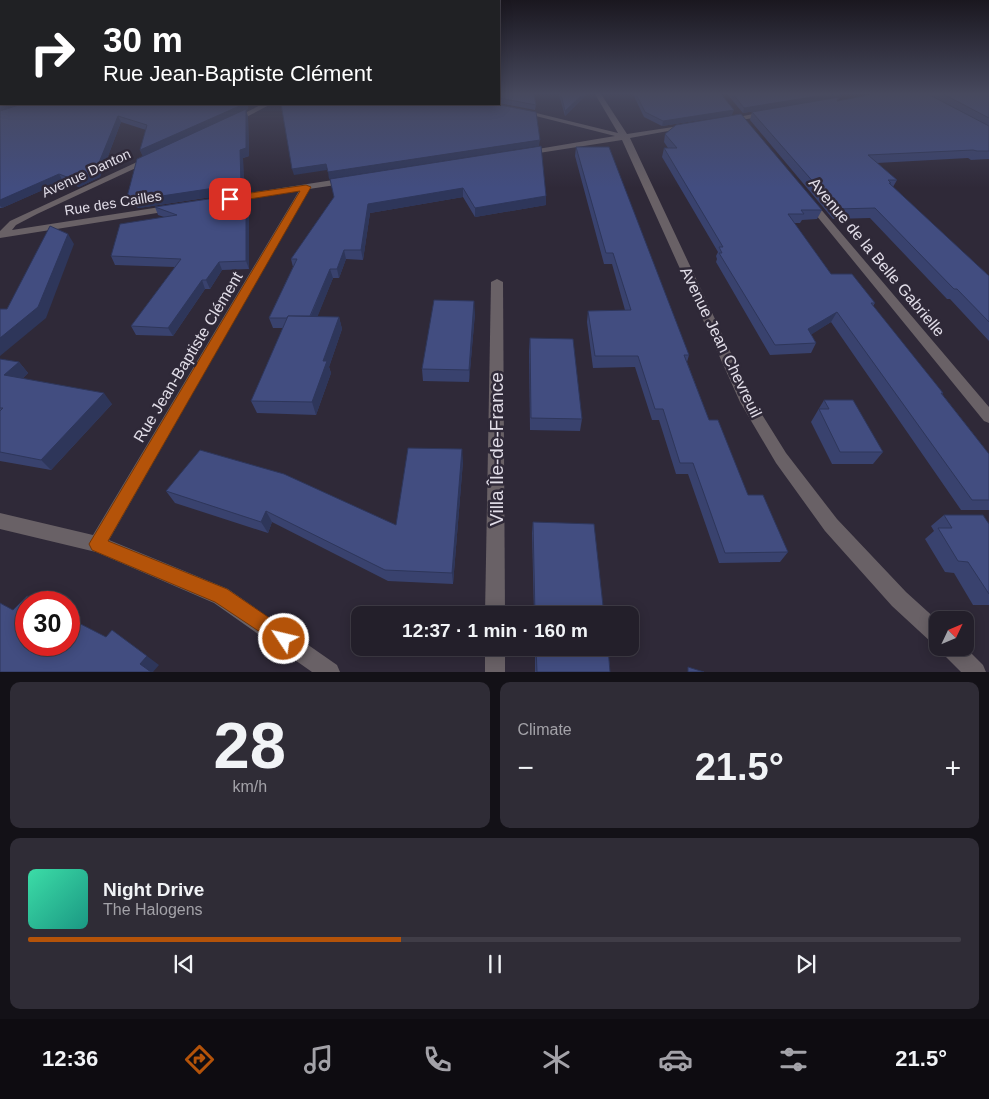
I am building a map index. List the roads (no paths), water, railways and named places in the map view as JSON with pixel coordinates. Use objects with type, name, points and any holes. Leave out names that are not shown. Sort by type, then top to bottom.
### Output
[{"type":"street","points":[[584,125],[625,137]]},
{"type":"street","name":"Avenue Jean Chevreuil","points":[[618,125],[625,137],[747,402],[781,458],[831,525],[899,599],[929,627]]},
{"type":"street","points":[[746,125],[750,130]]},
{"type":"street","points":[[519,154],[692,126]]},
{"type":"street","name":"Avenue Danton","points":[[1,235],[14,223],[34,212],[160,154]]},
{"type":"street","points":[[218,201],[355,180]]},
{"type":"street","name":"Rue Jean-Baptiste Clément","points":[[98,544],[306,187]]},
{"type":"street","name":"Avenue de la Belle Gabrielle","points":[[800,190],[989,416]]},
{"type":"street","name":"Rue des Cailles","points":[[1,235],[179,207]]},
{"type":"street","name":"Villa Île-de-France","points":[[495,606],[497,282]]},
{"type":"street","points":[[0,521],[98,544],[221,596],[330,672]]},
{"type":"street","points":[[495,656],[495,672]]},
{"type":"street","points":[[959,656],[976,672]]}]
